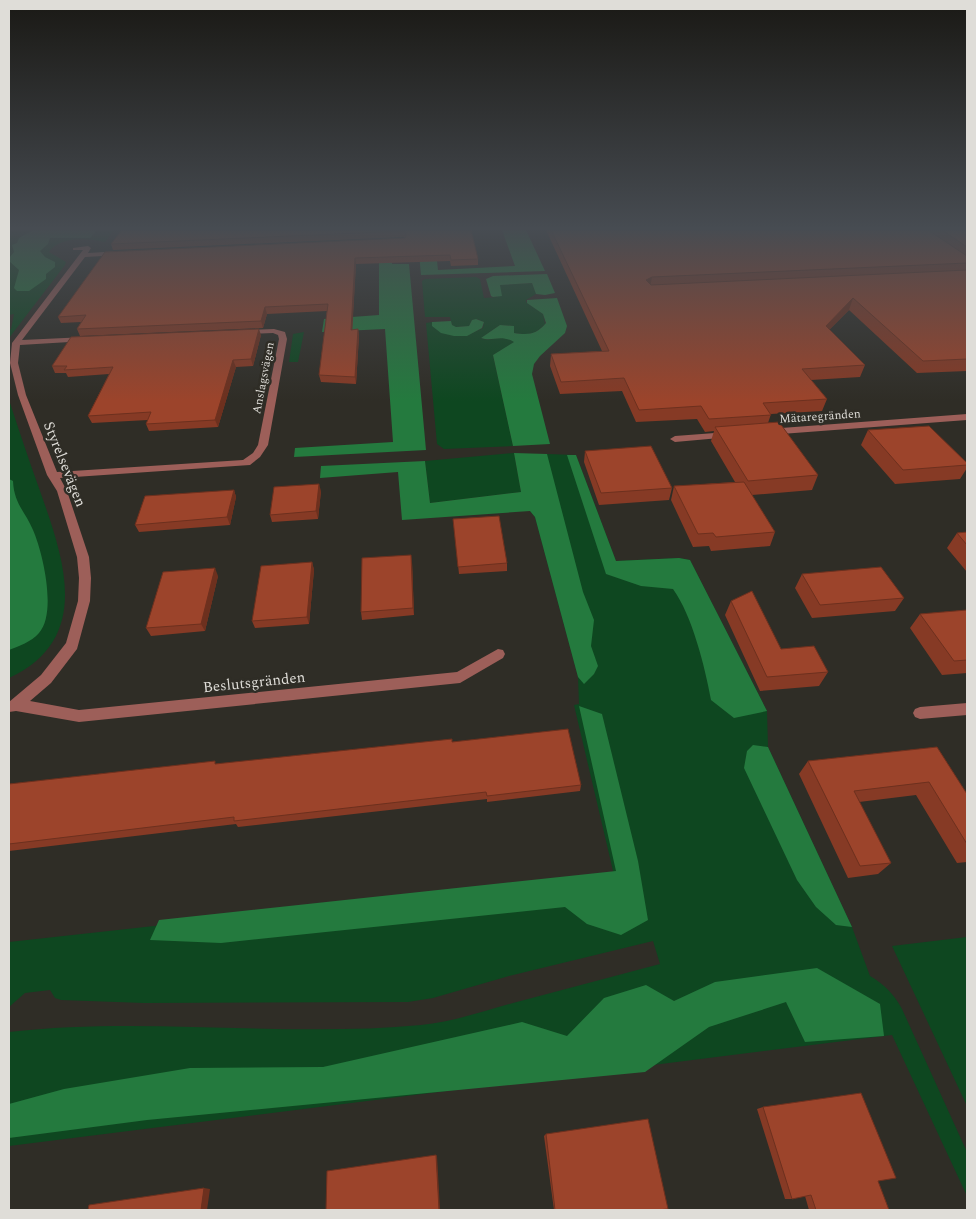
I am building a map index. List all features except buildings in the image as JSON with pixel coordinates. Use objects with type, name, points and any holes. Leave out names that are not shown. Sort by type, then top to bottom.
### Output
[{"type":"street","points":[[16,343],[55,287]]},
{"type":"street","name":"Anslagsvägen","points":[[52,475],[246,462],[257,455],[263,445],[283,339],[282,334],[274,331],[237,332]]},
{"type":"street","points":[[16,343],[92,339]]},
{"type":"street","name":"Styrelsevägen","points":[[13,706],[46,679],[64,658],[72,645],[84,601],[85,578],[83,557],[62,491],[52,475],[20,387],[14,363],[16,343]]},
{"type":"street","name":"Mätaregränden","points":[[753,433],[967,417]]},
{"type":"street","points":[[675,439],[734,435]]},
{"type":"street","name":"Beslutsgränden","points":[[13,706],[79,716],[460,677],[498,654]]},
{"type":"street","points":[[920,713],[967,709]]},
{"type":"green space","points":[[9,287],[48,287],[9,338],[9,330],[11,329],[14,314],[9,315]]},
{"type":"green space","points":[[35,287],[29,291],[17,291],[14,288]]},
{"type":"green space","points":[[379,287],[411,287],[426,450],[294,457],[295,448],[393,442],[385,329],[322,332],[324,319],[379,315]]},
{"type":"green space","points":[[422,287],[482,287],[484,298],[497,297],[499,287],[533,287],[536,294],[526,300],[526,302],[543,314],[545,324],[538,330],[527,334],[514,333],[514,326],[500,325],[481,338],[504,338],[515,342],[493,355],[513,446],[444,449],[437,444],[426,323],[432,322],[432,326],[466,336],[483,328],[484,322],[477,319],[472,320],[469,326],[455,327],[452,325],[450,317],[425,317]]},
{"type":"green space","points":[[488,287],[500,287],[502,296],[491,296]]},
{"type":"green space","points":[[533,287],[552,287],[555,293],[545,295],[536,294]]},
{"type":"green space","points":[[557,298],[567,326],[565,333],[540,356],[534,364],[532,374],[550,444],[513,446],[493,355],[514,342],[501,338],[481,338],[500,325],[514,326],[514,333],[528,334],[535,332],[546,323],[543,314],[527,303],[527,300]]},
{"type":"green space","points":[[476,319],[484,322],[482,328],[467,336],[441,333],[432,326],[432,322],[451,321],[452,325],[456,327],[469,326],[472,320]]},
{"type":"green space","points":[[304,332],[298,362],[289,362],[293,334]]},
{"type":"green space","points":[[9,400],[57,543],[63,570],[65,595],[62,620],[53,642],[35,662],[9,678]]},
{"type":"green space","points":[[514,453],[521,492],[430,503],[425,461]]},
{"type":"green space","points":[[514,453],[547,454],[583,592],[594,620],[591,646],[598,666],[594,674],[584,684],[578,677],[535,517],[530,511],[402,520],[398,472],[320,478],[321,466],[425,461],[430,503],[521,492]]},
{"type":"green space","points":[[547,454],[576,455],[616,561],[679,558],[690,560],[767,711],[768,747],[852,927],[870,976],[888,990],[902,1009],[967,1152],[967,1196],[892,1035],[9,1146],[9,1032],[111,1026],[318,1029],[421,1025],[468,1016],[660,964],[653,941],[509,976],[433,998],[408,1002],[144,1003],[61,1000],[55,998],[50,990],[25,993],[9,1007],[9,942],[614,875],[574,705],[579,704],[578,677],[535,517],[530,511],[540,496]]},
{"type":"green space","points":[[567,455],[576,455],[616,561],[679,558],[690,560],[767,711],[734,718],[711,700],[692,627],[673,589],[641,586],[606,574]]},
{"type":"green space","points":[[9,479],[13,481],[15,496],[37,540],[44,567],[48,598],[44,624],[39,633],[29,641],[9,650]]},
{"type":"green space","points":[[579,706],[602,714],[638,861],[648,920],[621,935],[587,924],[565,907],[221,943],[150,940],[159,920],[616,871]]},
{"type":"green space","points":[[753,745],[768,747],[852,927],[836,925],[816,907],[797,880],[744,768],[747,751]]},
{"type":"green space","points":[[967,937],[967,1106],[892,946]]},
{"type":"green space","points":[[817,968],[880,1004],[884,1036],[805,1042],[786,1002],[709,1027],[645,1072],[147,1120],[9,1138],[9,1104],[64,1089],[190,1068],[323,1067],[522,1022],[567,1036],[604,998],[646,985],[674,1001],[715,982]]}]
